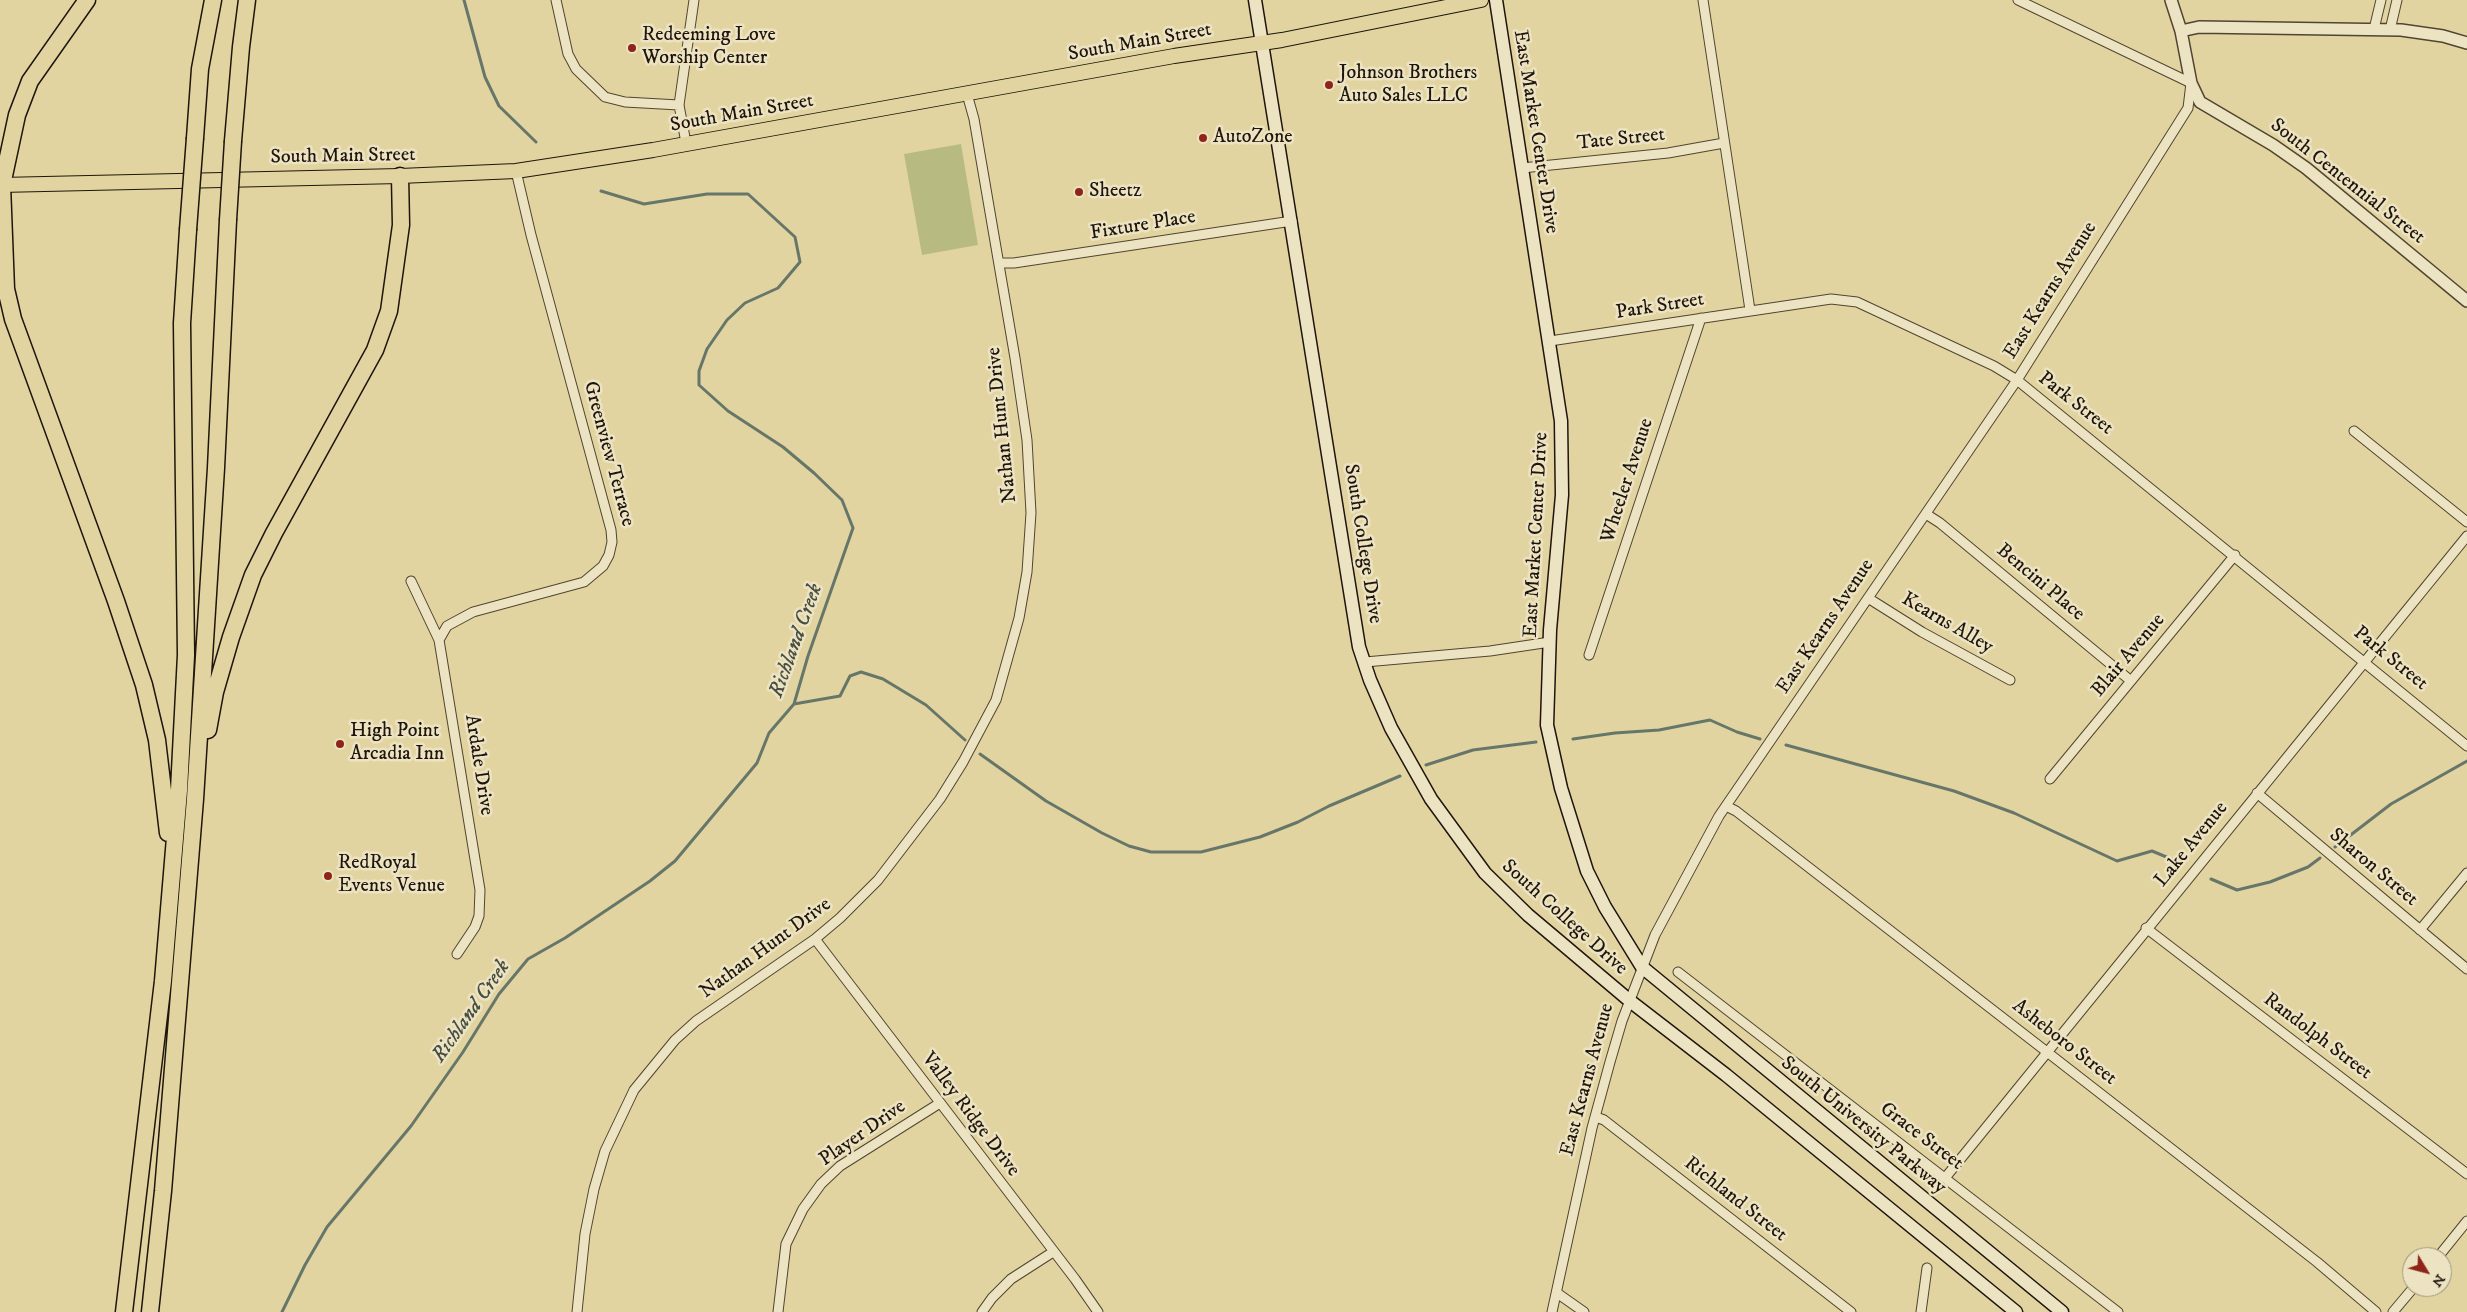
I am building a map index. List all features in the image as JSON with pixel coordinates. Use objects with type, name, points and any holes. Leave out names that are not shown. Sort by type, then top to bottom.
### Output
[{"type":"highway","points":[[87,0],[30,80],[17,114],[1,185],[6,290],[13,319],[116,601],[144,685],[157,740],[171,865]]},
{"type":"highway","points":[[124,1312],[168,934],[171,865],[179,790],[186,655],[182,323],[200,69],[213,0]]},
{"type":"highway","points":[[150,1312],[163,1191],[195,799],[216,468],[233,141],[247,0]]},
{"type":"highway","points":[[195,799],[205,766],[208,726],[215,692],[231,637],[254,575],[274,533],[375,350],[389,311],[402,224],[400,176]]},
{"type":"main road","name":"South College Drive","points":[[1255,0],[1359,647],[1370,680],[1391,728],[1430,799],[1485,873],[1528,915],[1630,1001]]},
{"type":"main road","name":"South Main Street","points":[[1,185],[400,176],[516,171],[686,143],[1176,56],[1261,43],[1482,0]]},
{"type":"main road","name":"East Market Center Drive","points":[[1496,0],[1561,421],[1562,495],[1550,642],[1547,725],[1561,788],[1587,872],[1605,907],[1642,967]]},
{"type":"main road","name":"South University Parkway","points":[[1642,967],[2062,1312]]},
{"type":"main road","points":[[1630,1001],[1726,1075],[2016,1312]]},
{"type":"street","points":[[556,0],[568,54],[576,69],[606,97],[625,102],[679,105]]},
{"type":"street","points":[[686,143],[679,105],[694,0]]},
{"type":"street","points":[[1703,0],[1750,310]]},
{"type":"street","points":[[2018,0],[2191,83]]},
{"type":"street","name":"East Kearns Avenue","points":[[1552,1312],[1610,1062],[1642,967],[1655,935],[1719,816],[2017,380],[2188,108],[2191,83],[2181,32],[2171,0]]},
{"type":"street","points":[[2374,29],[2381,0]]},
{"type":"street","points":[[2390,30],[2397,0]]},
{"type":"street","points":[[2181,32],[2199,27],[2374,29],[2443,36],[2467,43]]},
{"type":"street","name":"South Centennial Street","points":[[2191,83],[2200,102],[2265,140],[2306,168],[2467,301]]},
{"type":"street","name":"Nathan Hunt Drive","points":[[576,1312],[585,1234],[594,1189],[605,1151],[632,1093],[646,1073],[675,1040],[696,1021],[815,939],[840,918],[878,880],[940,799],[963,762],[996,700],[1017,627],[1027,572],[1030,505],[1027,440],[974,119],[967,94]]},
{"type":"street","name":"Tate Street","points":[[1522,168],[1668,153],[1724,143]]},
{"type":"street","name":"Greenview Terrace","points":[[439,640],[447,626],[473,612],[584,582],[603,566],[609,555],[612,542],[611,530],[533,244],[516,171]]},
{"type":"street","name":"Fixture Place","points":[[999,264],[1292,221]]},
{"type":"street","name":"Park Street","points":[[1550,341],[1831,299],[1856,302],[1994,366],[2017,380],[2235,555],[2467,746]]},
{"type":"street","name":"Wheeler Avenue","points":[[1589,655],[1701,318]]},
{"type":"street","points":[[2354,431],[2467,522]]},
{"type":"street","name":"Bencini Place","points":[[1926,514],[1940,523],[2131,681]]},
{"type":"street","name":"Lake Avenue","points":[[1945,1178],[2146,928],[2467,536]]},
{"type":"street","name":"Blair Avenue","points":[[2050,779],[2235,555]]},
{"type":"street","name":"Ardale Drive","points":[[411,581],[439,640],[467,802],[481,900],[475,927],[457,954]]},
{"type":"street","name":"Kearns Alley","points":[[1868,598],[1922,632],[2010,680]]},
{"type":"street","points":[[1365,662],[1490,651],[1550,642]]},
{"type":"street","name":"Sharon Street","points":[[2257,793],[2467,969]]},
{"type":"street","name":"Asheboro Street","points":[[1726,806],[1736,811],[2317,1262],[2376,1312]]},
{"type":"street","points":[[2420,930],[2467,874]]},
{"type":"street","name":"Randolph Street","points":[[2146,928],[2467,1174]]},
{"type":"street","name":"Valley Ridge Drive","points":[[815,939],[1098,1312]]},
{"type":"street","name":"Grace Street","points":[[1678,972],[2118,1312]]},
{"type":"street","name":"Player Drive","points":[[778,1312],[786,1244],[803,1209],[821,1184],[840,1166],[940,1103]]},
{"type":"street","name":"Richland Street","points":[[1596,1117],[1604,1120],[1851,1312]]},
{"type":"street","points":[[2446,1247],[2467,1221]]},
{"type":"street","points":[[982,1312],[992,1298],[1012,1279],[1053,1252]]},
{"type":"street","points":[[1921,1312],[1927,1268]]},
{"type":"street","points":[[1556,1293],[1584,1312]]},
{"type":"street","points":[[2393,1312],[2406,1297]]},
{"type":"green space","points":[[961,144],[978,245],[922,255],[904,154]]},
{"type":"waterway","name":"Richland Creek","points":[[464,0],[485,77],[499,106],[536,142]]},
{"type":"waterway","name":"Richland Creek","points":[[282,1312],[305,1265],[327,1227],[411,1126],[463,1052],[499,994],[528,959],[565,938],[650,881],[675,861],[757,763],[769,733],[794,704],[808,656],[853,528],[842,500],[814,473],[783,447],[728,411],[699,385],[699,371],[707,349],[727,320],[745,303],[778,288],[800,262],[795,237],[748,194],[707,194],[644,204],[601,191]]},
{"type":"waterway","points":[[794,704],[840,696],[850,676],[861,672],[883,679],[926,705],[965,740]]},
{"type":"waterway","points":[[1573,739],[1615,733],[1659,730],[1710,720],[1737,732],[1760,739]]},
{"type":"waterway","points":[[1426,765],[1473,750],[1536,742]]},
{"type":"waterway","points":[[1786,745],[1954,791],[2014,813],[2117,861],[2152,851],[2181,863]]},
{"type":"waterway","points":[[980,754],[1046,801],[1102,833],[1129,846],[1151,852],[1201,852],[1260,837],[1400,776]]},
{"type":"waterway","points":[[2335,847],[2391,804],[2467,761]]},
{"type":"waterway","points":[[2211,879],[2237,890],[2270,882],[2308,867],[2320,858]]},
{"type":"place","name":"Redeeming Love Worship Center","points":[[632,48]]},
{"type":"place","name":"Johnson Brothers Auto Sales LLC","points":[[1329,85]]},
{"type":"place","name":"AutoZone","points":[[1203,138]]},
{"type":"place","name":"Sheetz","points":[[1079,192]]},
{"type":"place","name":"High Point Arcadia Inn","points":[[340,744]]},
{"type":"place","name":"RedRoyal Events Venue","points":[[328,876]]}]
